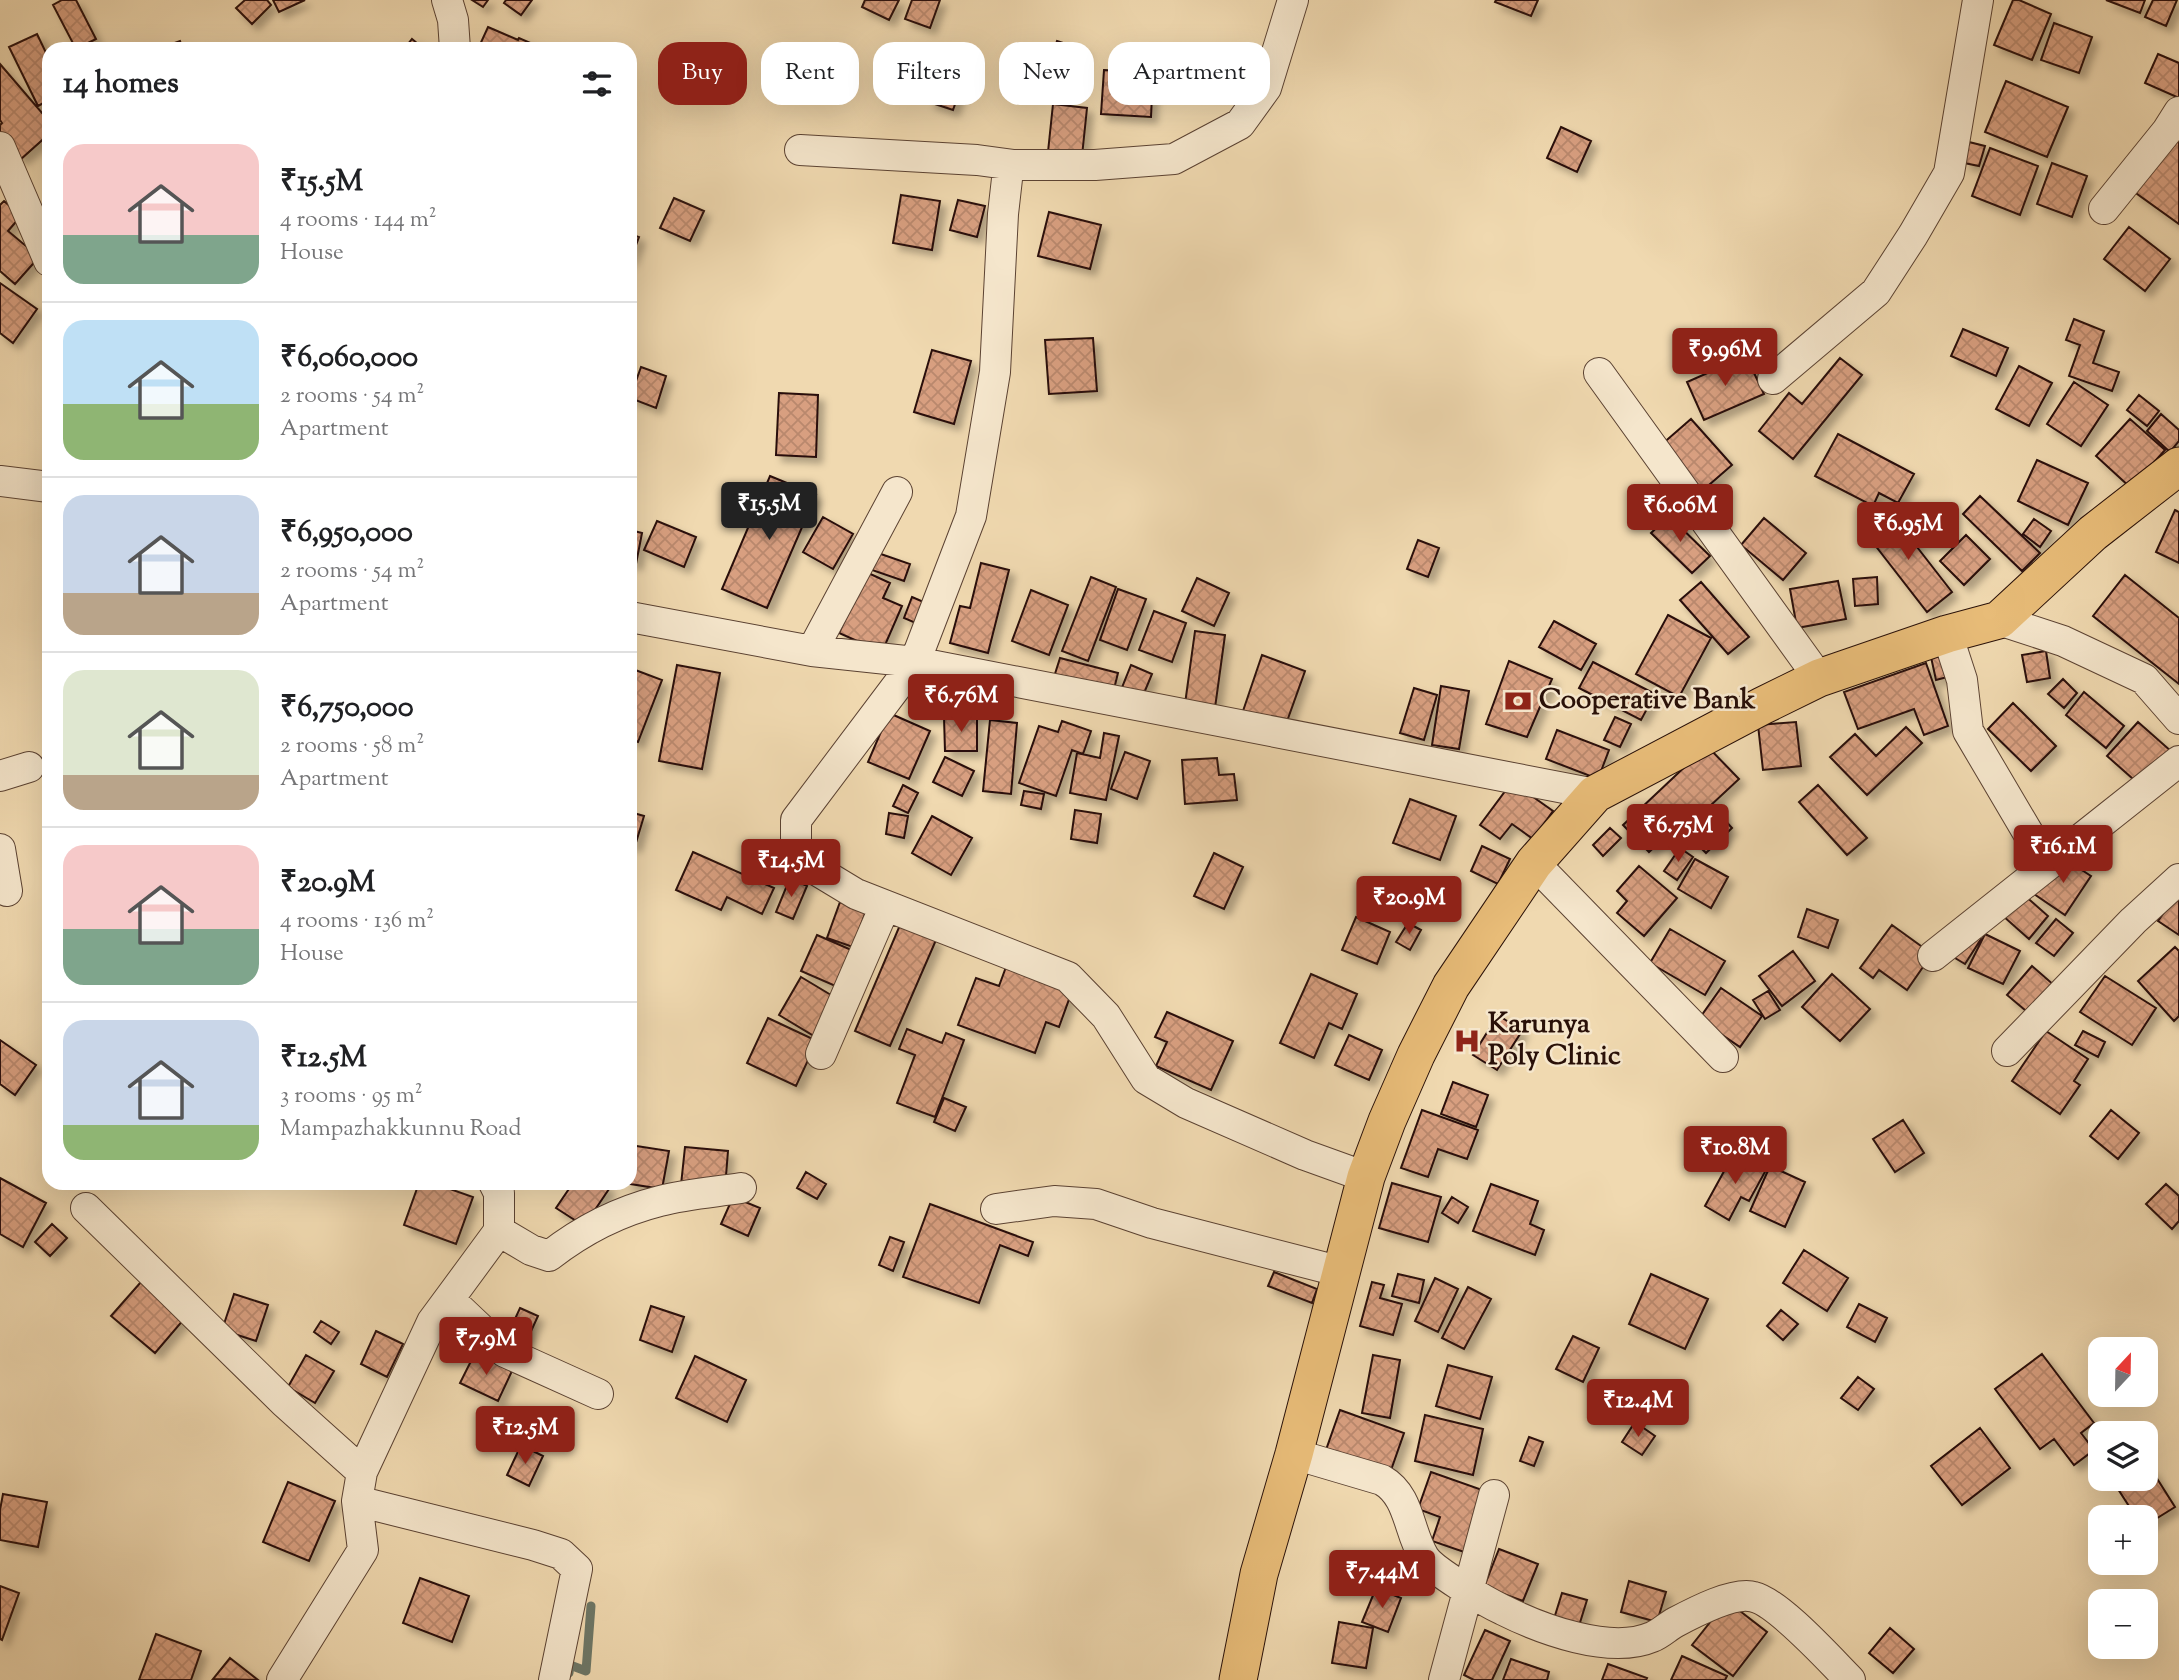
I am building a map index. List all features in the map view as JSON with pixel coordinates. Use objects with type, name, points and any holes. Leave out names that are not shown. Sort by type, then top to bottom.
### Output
[{"type":"main road","points":[[1238,1680],[1259,1574],[1294,1454],[1366,1177],[1416,1055],[1451,986],[1534,863],[1595,794],[1762,706],[1819,678],[1947,634],[1999,620],[2093,533],[2179,466]]},
{"type":"street","points":[[447,0],[455,42]]},
{"type":"street","points":[[800,150],[977,160],[1014,165],[1095,165],[1174,159],[1240,124],[1266,88],[1293,0]]},
{"type":"street","points":[[1773,379],[1876,292],[1913,236],[1949,173],[1978,0]]},
{"type":"street","points":[[2104,209],[2179,112]]},
{"type":"street","points":[[0,147],[42,245]]},
{"type":"street","points":[[1014,165],[1008,170],[1003,214],[995,372],[971,516],[915,662],[796,820],[796,844],[813,868],[856,894],[1068,977],[1105,1016],[1146,1079],[1186,1103],[1306,1155],[1366,1177]]},
{"type":"street","points":[[1599,373],[1819,678]]},
{"type":"street","points":[[0,481],[42,485]]},
{"type":"street","points":[[813,651],[897,492]]},
{"type":"street","points":[[637,618],[813,651],[915,662],[1595,794]]},
{"type":"street","points":[[1999,620],[2063,641],[2144,679],[2179,719]]},
{"type":"street","points":[[1947,634],[1962,680],[1968,731],[2047,865]]},
{"type":"street","points":[[1933,956],[2179,761]]},
{"type":"street","points":[[0,776],[29,767]]},
{"type":"street","points":[[0,849],[7,891]]},
{"type":"street","points":[[1534,863],[1723,1057]]},
{"type":"street","points":[[2007,1051],[2133,921],[2179,879]]},
{"type":"street","points":[[821,1054],[885,906]]},
{"type":"street","points":[[499,1231],[531,1250],[549,1256],[568,1241],[621,1214],[661,1200],[741,1188]]},
{"type":"street","points":[[282,1680],[363,1550],[357,1501],[362,1472],[432,1322],[499,1231],[498,1190]]},
{"type":"street","points":[[996,1209],[1054,1201],[1096,1204],[1152,1223],[1342,1272]]},
{"type":"street","points":[[86,1208],[285,1402],[362,1472]]},
{"type":"street","points":[[449,1299],[505,1352],[598,1394]]},
{"type":"street","points":[[1294,1454],[1382,1480],[1393,1486],[1409,1513],[1413,1536],[1426,1560],[1504,1611],[1585,1640],[1621,1644],[1651,1638],[1683,1619],[1735,1596],[1751,1596],[1766,1601],[1816,1645],[1850,1680]]},
{"type":"street","points":[[1444,1680],[1493,1495]]},
{"type":"street","points":[[357,1501],[561,1554],[577,1569],[554,1680]]},
{"type":"building","points":[[62,0],[76,0],[96,39],[90,42],[72,42],[53,5]]},
{"type":"building","points":[[245,0],[267,0],[271,5],[252,24],[236,8]]},
{"type":"building","points":[[273,0],[305,0],[279,12]]},
{"type":"building","points":[[472,0],[488,0],[483,7]]},
{"type":"building","points":[[506,0],[532,0],[521,15],[504,3]]},
{"type":"building","points":[[865,0],[899,0],[889,20],[862,7]]},
{"type":"building","points":[[912,0],[940,0],[930,28],[905,19]]},
{"type":"building","points":[[1538,0],[1531,16],[1495,2]]},
{"type":"building","points":[[2013,0],[2051,14],[2032,60],[1994,45]]},
{"type":"building","points":[[2106,0],[2145,0],[2140,13]]},
{"type":"building","points":[[2153,0],[2177,0],[2166,26],[2145,17]]},
{"type":"building","points":[[2054,23],[2092,37],[2079,73],[2041,60]]},
{"type":"building","points":[[488,27],[528,42],[481,42]]},
{"type":"building","points":[[37,34],[42,44],[42,104],[38,106],[9,47]]},
{"type":"building","points":[[2158,54],[2179,63],[2179,98],[2145,83]]},
{"type":"building","points":[[0,64],[42,113],[42,140],[21,159],[0,136]]},
{"type":"building","points":[[1104,70],[1108,70],[1108,105],[1152,105],[1151,117],[1101,114]]},
{"type":"building","points":[[2006,81],[2068,107],[2047,157],[1985,132]]},
{"type":"building","points":[[938,105],[955,105],[953,110]]},
{"type":"building","points":[[1053,105],[1087,108],[1082,156],[1048,152]]},
{"type":"building","points":[[1561,127],[1591,141],[1577,172],[1547,158]]},
{"type":"building","points":[[2179,129],[2179,224],[2133,191]]},
{"type":"building","points":[[1969,142],[1985,146],[1979,166],[1964,163]]},
{"type":"building","points":[[1990,148],[2038,166],[2020,215],[1972,196]]},
{"type":"building","points":[[2052,163],[2087,176],[2072,217],[2037,204]]},
{"type":"building","points":[[901,195],[940,201],[932,250],[893,243]]},
{"type":"building","points":[[674,198],[704,211],[690,241],[660,228]]},
{"type":"building","points":[[958,200],[985,206],[977,237],[950,230]]},
{"type":"building","points":[[4,201],[21,216],[8,231],[39,257],[15,284],[0,271],[0,205]]},
{"type":"building","points":[[1049,212],[1101,225],[1090,269],[1038,256]]},
{"type":"building","points":[[2129,227],[2170,259],[2145,291],[2104,259]]},
{"type":"building","points":[[0,283],[37,309],[13,343],[0,333]]},
{"type":"building","points":[[2074,319],[2104,331],[2093,363],[2119,372],[2112,391],[2069,376],[2080,345],[2066,340]]},
{"type":"building","points":[[1963,329],[2008,348],[1996,376],[1951,356]]},
{"type":"building","points":[[1093,338],[1097,391],[1049,394],[1045,340]]},
{"type":"building","points":[[932,350],[971,361],[954,424],[914,412]]},
{"type":"building","points":[[1746,356],[1764,394],[1704,420],[1687,382]]},
{"type":"building","points":[[1840,358],[1862,375],[1793,459],[1759,431],[1789,393],[1802,404]]},
{"type":"building","points":[[2019,366],[2052,383],[2029,426],[1996,409]]},
{"type":"building","points":[[641,367],[666,376],[656,408],[637,401],[637,378]]},
{"type":"building","points":[[2074,382],[2108,405],[2081,446],[2047,424]]},
{"type":"building","points":[[779,393],[818,395],[816,457],[776,455]]},
{"type":"building","points":[[2139,395],[2159,411],[2147,426],[2127,410]]},
{"type":"building","points":[[2161,414],[2179,430],[2179,441],[2170,452],[2147,431]]},
{"type":"building","points":[[1691,419],[1732,465],[1702,491],[1661,445]]},
{"type":"building","points":[[2130,419],[2165,450],[2131,488],[2096,456]]},
{"type":"building","points":[[1838,434],[1914,474],[1898,503],[1879,493],[1873,506],[1815,476]]},
{"type":"building","points":[[2037,460],[2088,483],[2068,525],[2018,501]]},
{"type":"building","points":[[770,476],[816,495],[767,608],[722,589]]},
{"type":"building","points":[[1980,496],[2040,553],[2022,571],[1963,514]]},
{"type":"building","points":[[2175,510],[2179,512],[2179,563],[2156,552]]},
{"type":"building","points":[[1889,511],[1952,592],[1927,612],[1864,531]]},
{"type":"building","points":[[1669,516],[1710,556],[1692,573],[1651,533]]},
{"type":"building","points":[[823,517],[853,534],[833,569],[803,552]]},
{"type":"building","points":[[1764,518],[1806,553],[1783,580],[1741,545]]},
{"type":"building","points":[[2034,519],[2051,531],[2040,547],[2023,534]]},
{"type":"building","points":[[657,521],[696,537],[684,567],[644,550]]},
{"type":"building","points":[[637,532],[642,533],[637,559]]},
{"type":"building","points":[[1966,535],[1990,559],[1964,585],[1940,561]]},
{"type":"building","points":[[1418,540],[1439,548],[1428,577],[1407,569]]},
{"type":"building","points":[[875,552],[910,564],[904,581],[869,569]]},
{"type":"building","points":[[981,563],[1009,570],[988,653],[950,643],[960,606],[970,608]]},
{"type":"building","points":[[866,572],[890,583],[883,598],[902,606],[882,652],[839,633]]},
{"type":"building","points":[[2125,575],[2179,618],[2179,684],[2093,616]]},
{"type":"building","points":[[1091,577],[1116,587],[1088,661],[1062,651]]},
{"type":"building","points":[[1877,577],[1878,604],[1855,606],[1853,579]]},
{"type":"building","points":[[1197,578],[1229,593],[1214,626],[1182,611]]},
{"type":"building","points":[[1838,581],[1846,619],[1797,628],[1790,589]]},
{"type":"building","points":[[1701,582],[1749,637],[1728,654],[1680,600]]},
{"type":"building","points":[[1118,589],[1146,599],[1127,650],[1100,640]]},
{"type":"building","points":[[1031,590],[1068,605],[1049,655],[1012,641]]},
{"type":"building","points":[[912,597],[926,603],[918,624],[904,618]]},
{"type":"building","points":[[1154,611],[1186,623],[1172,662],[1139,650]]},
{"type":"building","points":[[1668,615],[1711,638],[1679,697],[1636,674]]},
{"type":"building","points":[[1554,621],[1596,644],[1581,670],[1539,647]]},
{"type":"building","points":[[1195,631],[1225,635],[1215,708],[1185,704]]},
{"type":"building","points":[[2046,651],[2050,678],[2027,682],[2022,655]]},
{"type":"building","points":[[1947,654],[1951,676],[1936,680],[1931,657]]},
{"type":"building","points":[[1262,655],[1305,671],[1286,724],[1243,711]]},
{"type":"building","points":[[1060,658],[1118,673],[1113,693],[1054,677]]},
{"type":"building","name":"Cooperative Bank","points":[[1509,661],[1552,679],[1527,737],[1486,724]]},
{"type":"building","points":[[1593,662],[1655,694],[1641,720],[1579,688]]},
{"type":"building","points":[[1926,663],[1948,726],[1924,735],[1914,709],[1858,729],[1844,692]]},
{"type":"building","points":[[677,665],[720,673],[702,769],[659,761]]},
{"type":"building","points":[[1131,665],[1152,674],[1142,698],[1121,690]]},
{"type":"building","points":[[637,671],[662,680],[637,742]]},
{"type":"building","points":[[2063,679],[2077,693],[2064,708],[2048,694]]},
{"type":"building","points":[[1441,686],[1469,691],[1459,749],[1432,745]]},
{"type":"building","points":[[1414,688],[1437,695],[1424,740],[1400,733]]},
{"type":"building","points":[[2084,692],[2124,726],[2106,748],[2066,715]]},
{"type":"building","points":[[2013,703],[2056,746],[2031,771],[1988,729]]},
{"type":"building","points":[[889,713],[930,731],[909,779],[868,762]]},
{"type":"building","points":[[944,717],[977,717],[977,751],[945,751]]},
{"type":"building","points":[[1615,717],[1631,724],[1620,747],[1604,740]]},
{"type":"building","points":[[990,720],[1017,723],[1011,794],[983,791]]},
{"type":"building","points":[[1062,721],[1091,731],[1083,754],[1072,750],[1056,796],[1019,783],[1039,726],[1058,732]]},
{"type":"building","points":[[1796,722],[1801,766],[1763,770],[1758,725]]},
{"type":"building","points":[[2138,722],[2172,752],[2141,786],[2107,756]]},
{"type":"building","points":[[1906,727],[1922,743],[1867,795],[1830,757],[1855,734],[1876,756]]},
{"type":"building","points":[[1557,730],[1609,750],[1598,779],[1546,759]]},
{"type":"building","points":[[1104,733],[1119,736],[1106,800],[1070,793],[1077,753],[1100,758]]},
{"type":"building","points":[[1707,746],[1739,779],[1711,805],[1732,828],[1706,853],[1678,825],[1649,852],[1623,825]]},
{"type":"building","points":[[1125,752],[1150,761],[1137,799],[1111,789]]},
{"type":"building","points":[[945,757],[974,771],[962,796],[933,782]]},
{"type":"building","points":[[1217,758],[1219,775],[1234,774],[1237,800],[1185,804],[1182,760]]},
{"type":"building","points":[[1512,782],[1553,811],[1533,839],[1512,824],[1500,839],[1480,825]]},
{"type":"building","points":[[903,785],[918,793],[908,813],[893,806]]},
{"type":"building","points":[[1818,785],[1867,838],[1847,855],[1799,802]]},
{"type":"building","points":[[1024,791],[1044,794],[1041,809],[1021,805]]},
{"type":"building","points":[[1410,799],[1456,816],[1440,860],[1393,843]]},
{"type":"building","points":[[1075,810],[1101,814],[1097,843],[1071,839]]},
{"type":"building","points":[[889,813],[908,816],[904,838],[886,834]]},
{"type":"building","points":[[637,814],[644,816],[637,839]]},
{"type":"building","points":[[932,816],[972,838],[951,875],[912,853]]},
{"type":"building","points":[[1610,828],[1621,838],[1603,856],[1593,845]]},
{"type":"building","points":[[1482,846],[1510,859],[1498,884],[1471,871]]},
{"type":"building","points":[[1680,848],[1693,857],[1677,880],[1664,871]]},
{"type":"building","points":[[693,852],[774,888],[762,914],[727,897],[721,910],[676,890]]},
{"type":"building","points":[[1214,853],[1243,867],[1224,909],[1194,896]]},
{"type":"building","points":[[2060,856],[2091,876],[2065,915],[2034,894]]},
{"type":"building","points":[[1695,859],[1728,877],[1711,908],[1678,889]]},
{"type":"building","points":[[1639,866],[1677,898],[1644,936],[1617,913],[1627,901],[1617,891]]},
{"type":"building","points":[[790,878],[807,886],[793,919],[776,912]]},
{"type":"building","points":[[2179,891],[2179,935],[2158,921]]},
{"type":"building","points":[[2023,894],[2048,916],[2029,939],[2003,916]]},
{"type":"building","points":[[840,902],[866,911],[853,947],[827,938]]},
{"type":"building","points":[[1807,909],[1838,920],[1828,948],[1798,937]]},
{"type":"building","points":[[1356,917],[1390,932],[1377,964],[1342,950]]},
{"type":"building","points":[[2056,919],[2073,933],[2054,956],[2036,943]]},
{"type":"building","points":[[1408,923],[1421,930],[1410,950],[1396,942]]},
{"type":"building","points":[[900,925],[936,940],[890,1046],[855,1031]]},
{"type":"building","points":[[1892,925],[1932,954],[1907,990],[1879,970],[1873,978],[1860,968]]},
{"type":"building","points":[[1670,929],[1725,961],[1705,995],[1650,963]]},
{"type":"building","points":[[1966,930],[1981,939],[1965,964],[1950,955]]},
{"type":"building","points":[[1985,934],[2020,951],[2003,984],[1968,968]]},
{"type":"building","points":[[817,935],[856,952],[840,988],[801,971]]},
{"type":"building","points":[[2175,947],[2179,951],[2179,1016],[2174,1021],[2138,981]]},
{"type":"building","points":[[1793,951],[1815,981],[1782,1006],[1759,976]]},
{"type":"building","points":[[2032,966],[2055,986],[2031,1015],[2007,995]]},
{"type":"building","points":[[1006,967],[1072,991],[1059,1027],[1046,1022],[1035,1053],[958,1025],[976,978],[999,986]]},
{"type":"building","points":[[1311,974],[1357,994],[1342,1029],[1329,1023],[1314,1058],[1280,1043]]},
{"type":"building","points":[[1832,974],[1870,1009],[1840,1041],[1802,1007]]},
{"type":"building","points":[[2105,976],[2156,1008],[2132,1045],[2080,1012]]},
{"type":"building","points":[[801,977],[836,998],[814,1036],[779,1015]]},
{"type":"building","points":[[1721,988],[1762,1016],[1740,1047],[1699,1019]]},
{"type":"building","points":[[1768,991],[1780,1010],[1765,1019],[1753,1000]]},
{"type":"building","points":[[1167,1012],[1233,1041],[1211,1090],[1156,1066],[1167,1042],[1155,1037]]},
{"type":"building","points":[[1498,1015],[1522,1031],[1497,1070],[1473,1055]]},
{"type":"building","points":[[768,1018],[817,1041],[796,1086],[747,1063]]},
{"type":"building","points":[[907,1029],[942,1043],[946,1033],[964,1040],[935,1117],[897,1103],[915,1055],[899,1049]]},
{"type":"building","points":[[2046,1031],[2088,1059],[2074,1081],[2080,1085],[2060,1114],[2012,1081]]},
{"type":"building","points":[[2083,1031],[2105,1042],[2098,1057],[2075,1045]]},
{"type":"building","points":[[1349,1035],[1382,1050],[1369,1080],[1335,1065]]},
{"type":"building","points":[[0,1040],[36,1065],[15,1095],[0,1084]]},
{"type":"building","points":[[1453,1082],[1488,1095],[1476,1127],[1441,1114]]},
{"type":"building","points":[[944,1098],[966,1107],[955,1131],[934,1122]]},
{"type":"building","points":[[1422,1110],[1478,1130],[1467,1159],[1438,1149],[1428,1177],[1401,1168]]},
{"type":"building","points":[[2111,1110],[2139,1133],[2118,1159],[2090,1136]]},
{"type":"building","points":[[1903,1120],[1924,1153],[1895,1172],[1873,1139]]},
{"type":"building","points":[[637,1146],[669,1151],[662,1189],[637,1185]]},
{"type":"building","points":[[685,1147],[728,1151],[725,1188],[681,1185]]},
{"type":"building","points":[[1734,1153],[1766,1170],[1749,1201],[1741,1197],[1729,1220],[1705,1206]]},
{"type":"building","points":[[1770,1166],[1805,1182],[1785,1227],[1750,1211]]},
{"type":"building","points":[[806,1172],[826,1184],[817,1199],[797,1188]]},
{"type":"building","points":[[0,1178],[46,1203],[23,1247],[0,1234]]},
{"type":"building","points":[[1392,1183],[1441,1197],[1428,1242],[1379,1228]]},
{"type":"building","points":[[1491,1184],[1538,1201],[1530,1224],[1544,1230],[1535,1255],[1473,1231]]},
{"type":"building","points":[[2166,1184],[2179,1196],[2179,1221],[2172,1229],[2146,1204]]},
{"type":"building","points":[[416,1190],[453,1190],[473,1197],[456,1244],[404,1225]]},
{"type":"building","points":[[568,1190],[608,1190],[584,1226],[556,1208]]},
{"type":"building","points":[[733,1197],[760,1208],[748,1236],[721,1224]]},
{"type":"building","points":[[1452,1197],[1468,1207],[1458,1223],[1442,1213]]},
{"type":"building","points":[[930,1204],[1033,1242],[1028,1256],[1000,1245],[979,1303],[903,1277]]},
{"type":"building","points":[[52,1224],[67,1238],[50,1256],[35,1242]]},
{"type":"building","points":[[890,1237],[904,1242],[893,1271],[879,1265]]},
{"type":"building","points":[[1804,1250],[1848,1278],[1827,1311],[1783,1283]]},
{"type":"building","points":[[1274,1272],[1317,1289],[1312,1303],[1268,1286]]},
{"type":"building","points":[[1398,1274],[1424,1280],[1419,1303],[1392,1296]]},
{"type":"building","points":[[1651,1274],[1708,1299],[1685,1349],[1629,1324]]},
{"type":"building","points":[[1435,1278],[1458,1289],[1438,1332],[1415,1321]]},
{"type":"building","points":[[141,1282],[185,1318],[155,1353],[111,1316]]},
{"type":"building","points":[[1372,1282],[1384,1285],[1380,1298],[1402,1304],[1393,1335],[1360,1326]]},
{"type":"building","points":[[1468,1287],[1491,1299],[1464,1349],[1442,1338]]},
{"type":"building","points":[[234,1294],[268,1305],[256,1341],[222,1330]]},
{"type":"building","points":[[1859,1304],[1887,1318],[1875,1342],[1847,1327]]},
{"type":"building","points":[[651,1306],[684,1317],[672,1352],[640,1340]]},
{"type":"building","points":[[520,1308],[538,1316],[527,1340],[509,1332]]},
{"type":"building","points":[[1781,1310],[1798,1324],[1783,1340],[1767,1326]]},
{"type":"building","points":[[321,1321],[339,1332],[331,1344],[314,1332]]},
{"type":"building","points":[[376,1331],[403,1344],[387,1377],[361,1364]]},
{"type":"building","points":[[1573,1336],[1599,1348],[1583,1382],[1556,1369]]},
{"type":"building","points":[[475,1353],[512,1371],[498,1401],[460,1383]]},
{"type":"building","points":[[2042,1354],[2092,1421],[2088,1421],[2088,1428],[2081,1433],[2088,1442],[2088,1454],[2074,1465],[2054,1439],[2040,1449],[1995,1389]]},
{"type":"building","points":[[306,1355],[334,1371],[315,1403],[288,1387]]},
{"type":"building","points":[[1373,1355],[1400,1360],[1390,1418],[1362,1413]]},
{"type":"building","points":[[695,1356],[746,1380],[727,1422],[676,1398]]},
{"type":"building","points":[[1448,1365],[1492,1377],[1480,1419],[1436,1406]]},
{"type":"building","points":[[1858,1377],[1874,1389],[1858,1410],[1841,1398]]},
{"type":"building","points":[[1340,1410],[1404,1433],[1390,1473],[1326,1450]]},
{"type":"building","points":[[1425,1415],[1483,1429],[1473,1475],[1415,1461]]},
{"type":"building","points":[[1635,1422],[1655,1436],[1642,1455],[1622,1442]]},
{"type":"building","points":[[1980,1428],[2010,1468],[1962,1505],[1931,1466]]},
{"type":"building","points":[[1529,1437],[1543,1442],[1534,1466],[1520,1461]]},
{"type":"building","points":[[521,1445],[543,1456],[529,1486],[507,1475]]},
{"type":"building","points":[[1431,1472],[1488,1492],[1467,1553],[1432,1541],[1440,1517],[1418,1509]]},
{"type":"building","points":[[2158,1480],[2175,1507],[2158,1518],[2158,1505],[2128,1505],[2119,1491],[2158,1491]]},
{"type":"building","points":[[288,1482],[335,1501],[309,1561],[263,1542]]},
{"type":"building","points":[[3,1494],[47,1502],[38,1547],[0,1540]]},
{"type":"building","points":[[1499,1549],[1538,1564],[1523,1601],[1484,1587]]},
{"type":"building","points":[[420,1578],[469,1596],[452,1642],[403,1623]]},
{"type":"building","points":[[1629,1581],[1666,1592],[1657,1622],[1621,1612]]},
{"type":"building","points":[[0,1586],[19,1593],[2,1640],[0,1639]]},
{"type":"building","points":[[1376,1588],[1401,1598],[1388,1632],[1362,1622]]},
{"type":"building","points":[[1562,1593],[1587,1600],[1578,1629],[1553,1622]]},
{"type":"building","points":[[1727,1601],[1767,1632],[1733,1676],[1692,1645]]},
{"type":"building","points":[[1339,1622],[1373,1628],[1366,1668],[1332,1663]]},
{"type":"building","points":[[1890,1628],[1914,1649],[1893,1673],[1869,1653]]},
{"type":"building","points":[[1485,1630],[1510,1641],[1492,1680],[1474,1680],[1464,1675]]},
{"type":"building","points":[[156,1634],[201,1651],[191,1680],[139,1680]]},
{"type":"building","points":[[1682,1656],[1727,1676],[1725,1680],[1671,1680]]},
{"type":"building","points":[[230,1658],[258,1680],[213,1679]]},
{"type":"building","points":[[1511,1659],[1549,1672],[1547,1680],[1503,1680]]},
{"type":"building","points":[[1608,1664],[1647,1678],[1602,1680]]},
{"type":"waterway","points":[[569,1673],[570,1665],[586,1671],[591,1606]]},
{"type":"place","name":"Cooperative Bank","points":[[1518,701]]},
{"type":"place","name":"Karunya Poly Clinic","points":[[1467,1041]]}]
